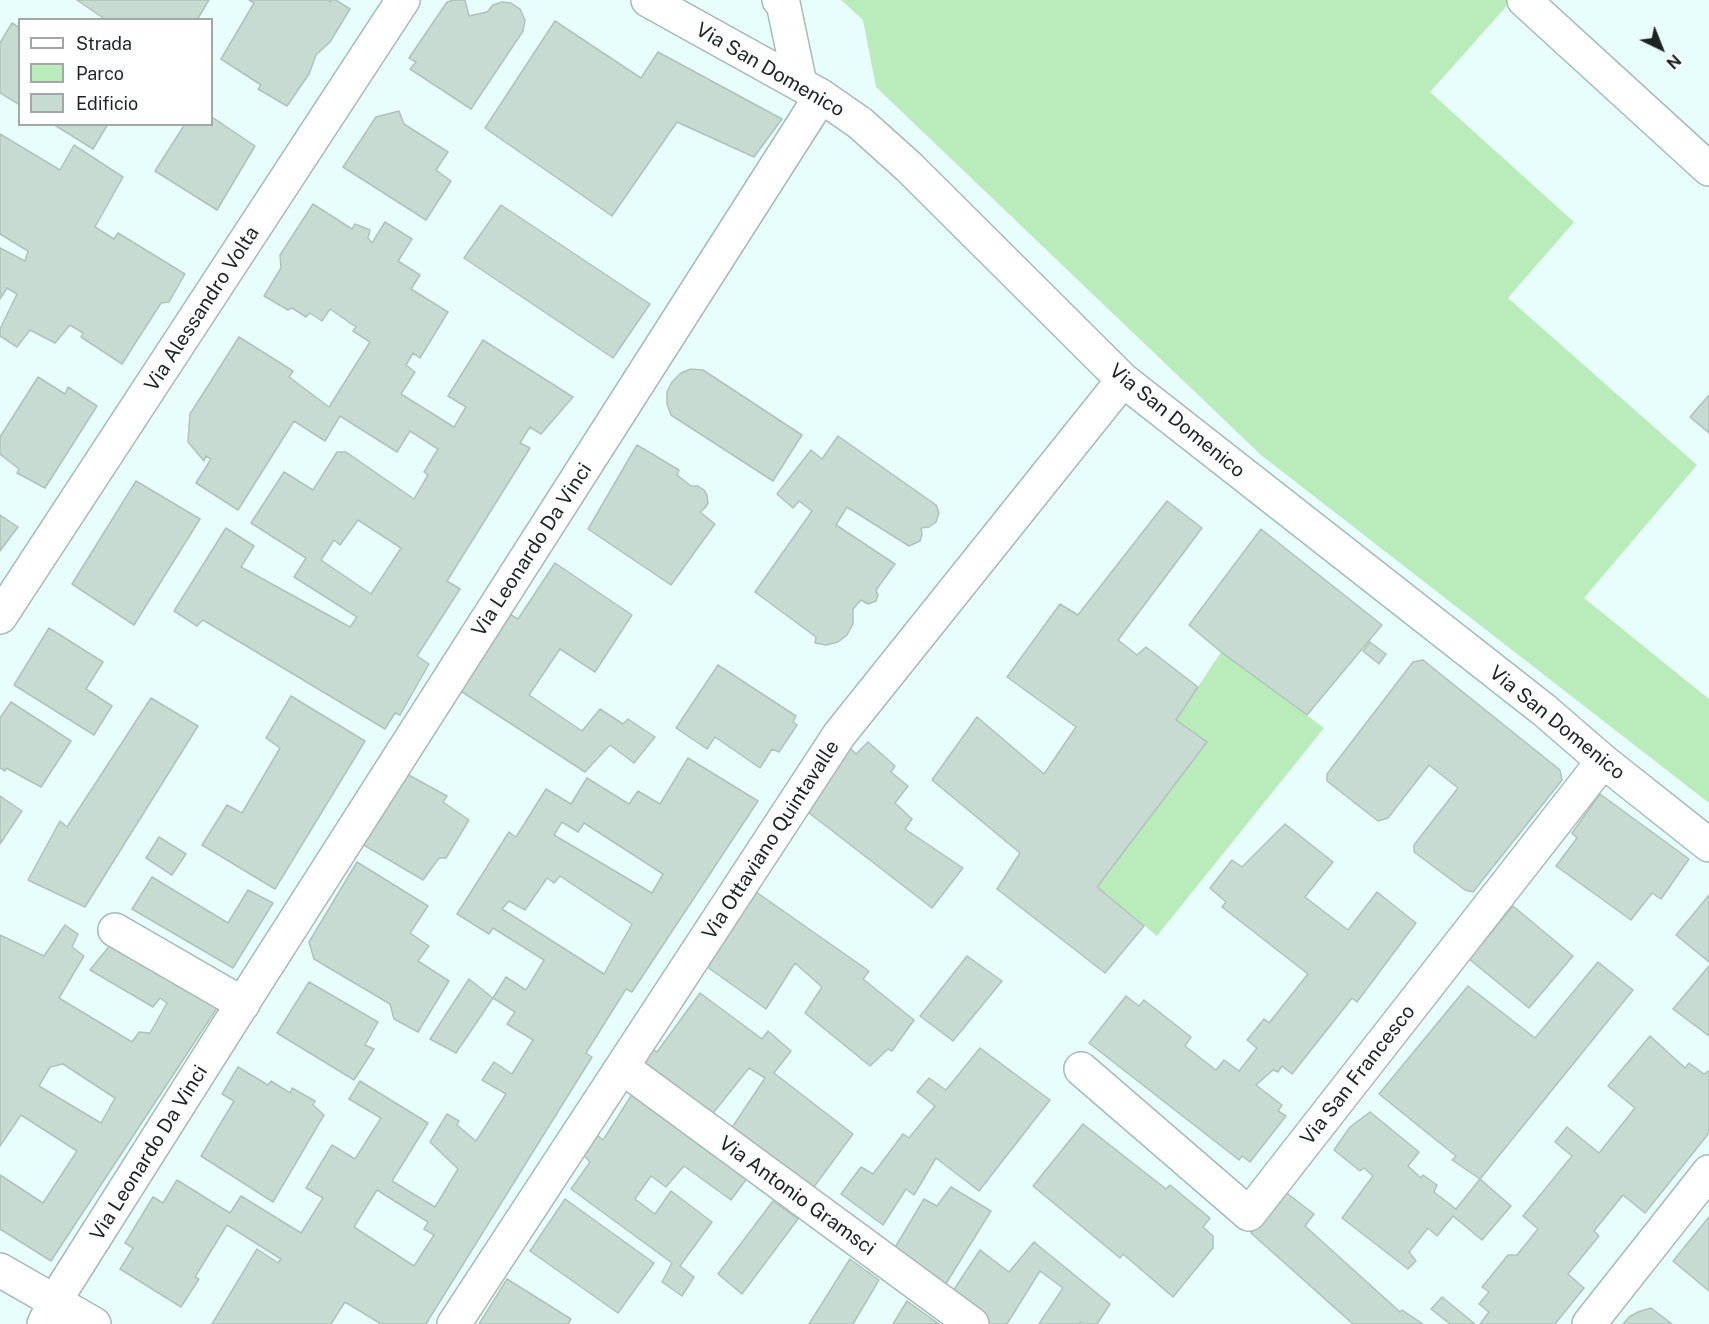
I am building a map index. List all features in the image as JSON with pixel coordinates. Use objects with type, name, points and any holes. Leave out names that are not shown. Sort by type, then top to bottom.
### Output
[{"type":"street","name":"Via Alessandro Volta","points":[[0,617],[403,0]]},
{"type":"street","name":"Via San Domenico","points":[[648,0],[811,90],[860,123],[909,167],[1115,390],[1544,710],[1603,761],[1709,845]]},
{"type":"street","points":[[779,0],[783,3],[811,90]]},
{"type":"street","points":[[1524,0],[1709,169]]},
{"type":"street","name":"Via Leonardo Da Vinci","points":[[55,1303],[811,90]]},
{"type":"street","name":"Via Ottaviano Quintavalle","points":[[454,1324],[839,735],[1115,390]]},
{"type":"street","name":"Via San Francesco","points":[[1081,1069],[1249,1214],[1603,761]]},
{"type":"street","points":[[115,930],[243,1004]]},
{"type":"street","name":"Via Antonio Gramsci","points":[[621,1068],[972,1324]]},
{"type":"street","points":[[1589,1324],[1709,1172]]},
{"type":"street","points":[[0,1270],[94,1324]]},
{"type":"green space","points":[[841,0],[1512,0],[1430,92],[1574,222],[1508,298],[1697,465],[1584,598],[1709,699],[1709,803],[1261,455],[876,87],[863,20]]},
{"type":"green space","points":[[1221,652],[1324,728],[1157,936],[1097,887],[1207,743],[1176,720]]},
{"type":"building","points":[[77,0],[209,0],[198,18],[103,18]]},
{"type":"building","points":[[249,0],[327,0],[330,2],[330,0],[336,0],[350,9],[330,42],[316,55],[309,74],[287,106],[258,89],[261,85],[221,59],[254,3]]},
{"type":"building","points":[[465,0],[469,16],[487,12],[493,5],[502,2],[511,3],[520,9],[525,20],[523,31],[471,109],[410,69],[416,62],[409,58],[447,2]]},
{"type":"building","points":[[555,21],[641,78],[658,52],[782,119],[754,157],[677,122],[612,216],[485,128]]},
{"type":"building","points":[[12,23],[18,27],[18,104],[0,93],[0,43]]},
{"type":"building","points":[[399,111],[404,124],[448,152],[436,170],[451,181],[426,220],[343,167],[376,117]]},
{"type":"building","points":[[213,118],[255,146],[217,210],[155,171],[184,126],[213,126]]},
{"type":"building","points":[[56,126],[107,126],[93,149]]},
{"type":"building","points":[[0,134],[60,170],[74,145],[123,177],[95,227],[114,239],[118,233],[185,274],[169,302],[161,303],[122,364],[81,337],[83,333],[70,325],[55,343],[30,330],[17,347],[0,336],[0,329],[17,294],[7,288],[0,299],[0,248],[25,261],[28,251],[0,234]]},
{"type":"building","points":[[313,204],[352,229],[355,224],[370,230],[368,238],[372,243],[385,222],[412,239],[398,261],[420,275],[411,289],[448,312],[420,358],[413,353],[406,365],[415,372],[401,394],[454,427],[466,407],[448,396],[483,340],[573,397],[541,434],[530,427],[520,443],[530,448],[447,581],[460,589],[417,656],[429,664],[400,715],[395,713],[385,729],[203,620],[197,626],[174,611],[226,528],[254,546],[241,567],[350,627],[357,617],[294,577],[306,558],[251,523],[284,472],[313,490],[337,452],[346,452],[414,499],[428,475],[424,472],[438,449],[410,431],[397,452],[340,416],[325,441],[294,421],[238,510],[196,483],[211,459],[206,456],[204,461],[188,442],[190,414],[239,337],[293,371],[289,377],[329,407],[370,342],[353,331],[356,327],[330,309],[322,321],[310,313],[306,317],[292,308],[288,310],[264,296],[281,268],[280,255]],"holes":[[[358,520],[401,548],[371,594],[321,560],[334,540],[340,545]]]},
{"type":"building","points":[[501,205],[650,304],[613,358],[464,258]]},
{"type":"building","points":[[691,369],[703,370],[802,435],[773,481],[671,415],[667,404],[667,392],[672,382],[681,373]]},
{"type":"building","points":[[38,377],[65,394],[68,387],[97,406],[45,488],[17,473],[19,469],[0,454],[0,437]]},
{"type":"building","points":[[1709,395],[1709,433],[1690,417]]},
{"type":"building","points":[[838,436],[936,505],[939,513],[936,522],[929,527],[921,528],[920,541],[909,546],[847,507],[836,525],[895,564],[876,590],[878,595],[876,601],[868,604],[861,600],[853,609],[853,624],[847,635],[838,642],[826,645],[815,643],[816,637],[755,592],[812,511],[799,501],[793,508],[777,494],[811,450],[822,459]]},
{"type":"building","points":[[637,445],[679,470],[677,475],[691,486],[698,486],[704,490],[708,503],[700,512],[715,524],[671,585],[588,529]]},
{"type":"building","points":[[136,481],[200,519],[134,625],[72,584]]},
{"type":"building","points":[[1167,501],[1202,528],[1118,640],[1137,655],[1146,647],[1198,687],[1176,720],[1207,742],[1097,887],[1144,926],[1105,973],[997,889],[1020,853],[932,780],[977,717],[1044,774],[1076,727],[1007,677],[1060,604],[1078,615]]},
{"type":"building","points":[[0,515],[18,527],[0,551]]},
{"type":"building","points":[[1261,529],[1382,625],[1307,715],[1221,652],[1189,625]]},
{"type":"building","points":[[555,563],[632,615],[595,672],[560,649],[529,695],[582,731],[600,709],[623,724],[628,719],[655,737],[634,763],[610,745],[585,772],[456,688],[506,612],[518,619]]},
{"type":"building","points":[[49,628],[103,662],[86,689],[112,706],[94,735],[14,685]]},
{"type":"building","points":[[1370,642],[1386,654],[1379,664],[1363,651]]},
{"type":"building","points":[[1423,660],[1560,770],[1562,780],[1473,892],[1465,890],[1414,852],[1414,845],[1458,788],[1429,765],[1388,818],[1378,821],[1327,781],[1327,774],[1413,662]]},
{"type":"building","points":[[718,665],[796,716],[793,722],[797,725],[779,752],[772,749],[760,768],[715,737],[707,749],[676,728]]},
{"type":"building","points":[[291,696],[365,741],[275,889],[202,845],[227,805],[242,813],[280,748],[266,738]]},
{"type":"building","points":[[151,698],[198,726],[85,907],[28,880],[60,821],[67,827]]},
{"type":"building","points":[[11,702],[71,741],[41,787],[6,768],[5,771],[0,768],[0,718]]},
{"type":"building","points":[[868,742],[895,766],[891,772],[908,786],[895,803],[912,819],[905,829],[963,868],[932,908],[804,809],[850,748],[856,754]]},
{"type":"building","points":[[688,758],[758,801],[632,992],[626,989],[586,1053],[592,1057],[426,1324],[381,1324],[345,1302],[331,1324],[212,1324],[257,1249],[278,1263],[281,1259],[227,1225],[195,1277],[199,1279],[181,1307],[120,1269],[133,1248],[125,1243],[153,1197],[163,1203],[177,1180],[230,1213],[241,1196],[301,1233],[323,1198],[306,1188],[332,1145],[355,1159],[381,1118],[349,1099],[360,1081],[428,1123],[392,1181],[435,1207],[458,1169],[430,1142],[447,1114],[459,1121],[457,1125],[476,1141],[506,1094],[482,1080],[494,1062],[512,1074],[533,1040],[507,1024],[515,1012],[493,998],[506,977],[526,990],[544,960],[493,928],[489,934],[457,914],[509,832],[516,837],[546,789],[571,804],[587,778],[629,804],[638,791],[660,804]],"holes":[[[562,822],[578,832],[584,823],[663,874],[652,893],[554,835]],[[560,876],[632,924],[604,974],[502,909],[509,901],[525,910],[547,878],[554,883]],[[377,1190],[428,1222],[424,1229],[434,1235],[414,1266],[354,1227]]]},
{"type":"building","points":[[405,773],[447,796],[443,802],[469,820],[446,858],[439,858],[423,880],[362,844]]},
{"type":"building","points":[[1600,794],[1689,859],[1661,899],[1652,893],[1631,920],[1556,866],[1577,838],[1572,833]]},
{"type":"building","points":[[0,796],[22,811],[0,844]]},
{"type":"building","points":[[1285,824],[1333,862],[1305,897],[1348,930],[1377,892],[1416,923],[1357,1002],[1352,998],[1292,1074],[1282,1066],[1278,1072],[1273,1070],[1256,1085],[1282,1105],[1278,1111],[1286,1116],[1250,1162],[1242,1156],[1239,1160],[1089,1043],[1126,996],[1139,1006],[1144,1000],[1191,1037],[1185,1046],[1216,1070],[1224,1060],[1239,1071],[1257,1048],[1247,1040],[1264,1019],[1269,1023],[1308,974],[1222,907],[1226,902],[1210,888],[1232,860],[1242,867]]},
{"type":"building","points":[[159,837],[186,854],[172,875],[146,858]]},
{"type":"building","points":[[357,862],[428,906],[410,933],[429,946],[418,961],[449,981],[418,1032],[394,1019],[390,1004],[314,959],[309,942]]},
{"type":"building","points":[[152,877],[228,923],[248,890],[273,903],[233,968],[132,909]]},
{"type":"building","points":[[749,887],[869,971],[863,979],[914,1020],[892,1051],[888,1049],[870,1066],[805,1013],[822,987],[795,963],[766,1009],[699,961]]},
{"type":"building","points":[[1709,895],[1709,962],[1676,935]]},
{"type":"building","points":[[1513,906],[1573,956],[1529,1008],[1469,959]]},
{"type":"building","points":[[65,925],[78,934],[72,947],[84,956],[59,998],[132,1042],[139,1032],[150,1033],[167,1003],[160,998],[153,1007],[90,970],[111,944],[167,979],[170,975],[219,1005],[51,1261],[0,1229],[0,1175],[43,1203],[77,1151],[21,1115],[0,1146],[0,935],[44,956]],"holes":[[[63,1064],[115,1098],[101,1123],[39,1086],[50,1067]]]},
{"type":"building","points":[[967,956],[1002,981],[953,1041],[920,1016]]},
{"type":"building","points":[[1598,962],[1633,990],[1480,1179],[1452,1160],[1456,1156],[1379,1094],[1468,986],[1535,1038]]},
{"type":"building","points":[[1709,966],[1709,1036],[1673,1009]]},
{"type":"building","points":[[469,979],[493,998],[456,1053],[430,1039]]},
{"type":"building","points":[[309,982],[378,1022],[365,1045],[374,1049],[354,1080],[277,1033]]},
{"type":"building","points":[[700,993],[762,1039],[768,1031],[791,1051],[774,1073],[853,1134],[808,1195],[727,1135],[765,1078],[749,1068],[710,1117],[632,1057],[643,1044],[657,1052]]},
{"type":"building","points":[[1650,1036],[1685,1068],[1689,1063],[1704,1074],[1709,1072],[1709,1133],[1645,1213],[1623,1195],[1594,1231],[1599,1236],[1568,1274],[1584,1288],[1555,1324],[1480,1324],[1489,1312],[1479,1304],[1489,1292],[1482,1287],[1508,1255],[1517,1255],[1538,1229],[1523,1216],[1572,1156],[1555,1142],[1567,1127],[1599,1153],[1635,1108],[1608,1086]]},
{"type":"building","points":[[980,1048],[1050,1100],[979,1191],[936,1158],[914,1195],[906,1189],[883,1225],[841,1194],[861,1167],[873,1174],[903,1134],[909,1138],[935,1106],[917,1092],[929,1078],[946,1090]]},
{"type":"building","points":[[238,1067],[268,1085],[271,1081],[290,1093],[292,1088],[315,1101],[313,1105],[324,1115],[273,1202],[201,1156],[234,1101],[222,1094]]},
{"type":"building","points":[[633,1093],[748,1177],[731,1200],[684,1166],[666,1187],[651,1176],[635,1199],[655,1214],[671,1191],[712,1222],[680,1266],[694,1277],[682,1296],[662,1282],[672,1263],[571,1189],[590,1162],[579,1150],[590,1129],[603,1140]]},
{"type":"building","points":[[1370,1112],[1419,1152],[1408,1166],[1421,1178],[1423,1175],[1437,1185],[1434,1192],[1456,1209],[1480,1179],[1511,1206],[1482,1240],[1453,1216],[1437,1236],[1428,1228],[1409,1252],[1416,1261],[1408,1269],[1342,1218],[1373,1176],[1364,1168],[1360,1171],[1334,1150],[1350,1127]]},
{"type":"building","points":[[1083,1124],[1166,1189],[1170,1185],[1210,1218],[1203,1227],[1213,1236],[1213,1248],[1173,1297],[1123,1254],[1120,1258],[1033,1186]]},
{"type":"building","points":[[951,1187],[991,1211],[942,1290],[891,1254],[924,1199],[937,1206]]},
{"type":"building","points":[[1284,1191],[1314,1214],[1305,1226],[1400,1312],[1402,1310],[1423,1324],[1353,1324],[1251,1233]]},
{"type":"building","points":[[565,1199],[654,1263],[618,1313],[530,1251]]},
{"type":"building","points":[[773,1201],[798,1219],[742,1294],[718,1274]]},
{"type":"building","points":[[1709,1217],[1709,1291],[1673,1261]]},
{"type":"building","points":[[1034,1242],[1110,1304],[1097,1324],[1081,1322],[1079,1324],[1039,1324],[1063,1288],[1040,1271],[1007,1324],[982,1324],[947,1300],[980,1250],[1009,1272]]},
{"type":"building","points":[[850,1259],[879,1280],[853,1324],[809,1324]]},
{"type":"building","points":[[507,1279],[571,1319],[568,1324],[479,1324]]},
{"type":"building","points":[[1442,1297],[1475,1324],[1450,1324],[1431,1309]]},
{"type":"building","points":[[907,1301],[939,1324],[893,1324]]},
{"type":"building","points":[[1651,1308],[1672,1324],[1623,1324],[1629,1317]]}]
